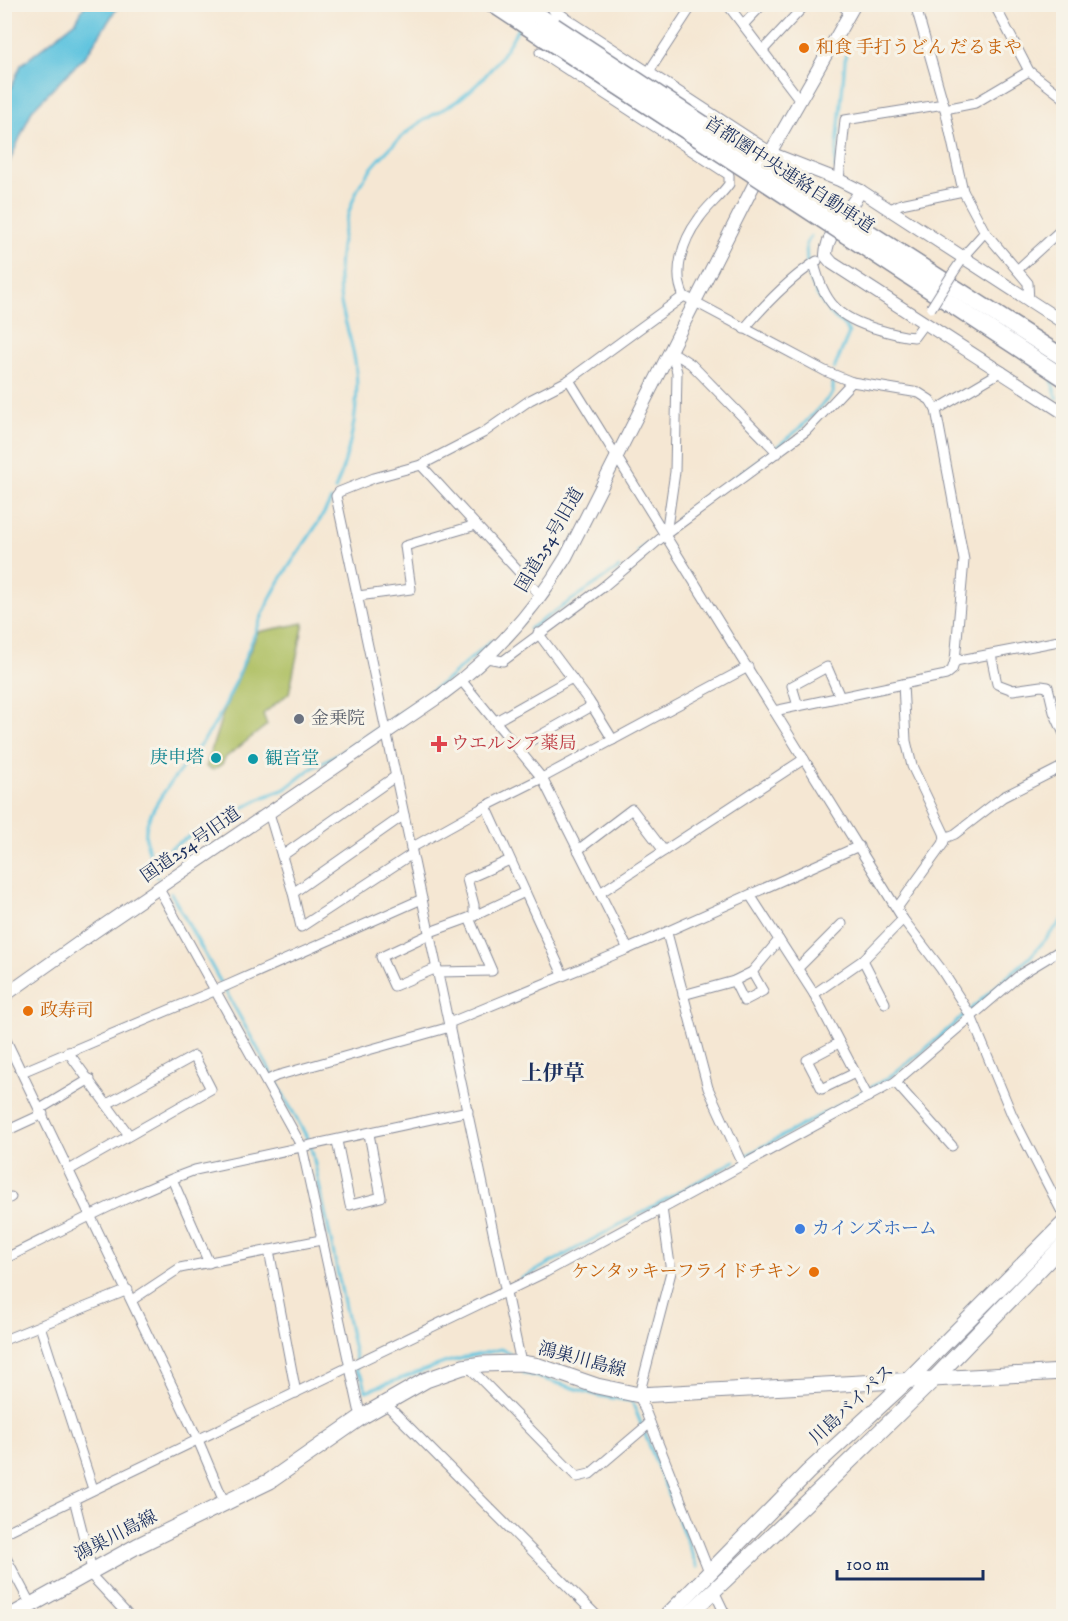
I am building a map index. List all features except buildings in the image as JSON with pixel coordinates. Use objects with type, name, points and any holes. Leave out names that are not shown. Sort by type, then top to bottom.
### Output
[{"type":"highway","name":"首都圏中央連絡自動車道","points":[[493,4],[850,229],[994,323],[1064,378]]},
{"type":"highway","name":"首都圏中央連絡自動車道","points":[[521,4],[850,229]]},
{"type":"highway","name":"首都圏中央連絡自動車道","points":[[994,323],[1064,358]]},
{"type":"main road","name":"川島バイパス","points":[[667,1617],[808,1472],[908,1380],[1064,1223]]},
{"type":"main road","name":"川島バイパス","points":[[687,1617],[933,1380],[1064,1244]]},
{"type":"main road","name":"鴻巣川島線","points":[[11,1617],[90,1571],[270,1481],[385,1402],[426,1380],[468,1366],[500,1362],[539,1366],[597,1386],[639,1395],[1064,1372]]},
{"type":"street","points":[[551,4],[565,19],[770,153],[861,191],[1064,323]]},
{"type":"street","points":[[648,73],[693,4]]},
{"type":"street","points":[[727,4],[800,100]]},
{"type":"street","points":[[743,24],[763,4]]},
{"type":"street","points":[[764,50],[806,4]]},
{"type":"street","points":[[915,4],[944,106],[963,190],[985,232],[1028,283],[1029,302]]},
{"type":"street","points":[[994,4],[1029,70],[1064,98]]},
{"type":"street","points":[[1059,4],[1064,15]]},
{"type":"street","name":"国道254号旧道","points":[[4,996],[268,813],[386,727],[461,680],[487,658],[514,630],[541,596],[566,557],[671,351],[689,299],[800,100],[848,7]]},
{"type":"street","points":[[552,60],[565,19]]},
{"type":"street","points":[[540,52],[729,175],[729,184],[698,219],[682,252],[681,287],[689,299],[807,363],[852,382],[919,393],[930,400],[936,410],[964,560],[955,661],[952,670],[946,675],[774,711]]},
{"type":"street","points":[[839,180],[845,120],[975,103],[1029,70]]},
{"type":"street","points":[[890,209],[901,204],[963,190]]},
{"type":"street","points":[[861,191],[825,248],[826,256],[832,263],[1064,412]]},
{"type":"street","points":[[1017,270],[1064,227]]},
{"type":"street","points":[[810,266],[831,304],[844,316],[867,326],[901,336],[914,337],[963,258],[985,232]]},
{"type":"street","points":[[744,329],[766,304],[810,266],[826,256]]},
{"type":"street","points":[[521,1363],[336,496],[339,492],[374,478],[422,465],[483,433],[530,400],[569,380],[689,299]]},
{"type":"street","points":[[671,351],[691,364],[776,450]]},
{"type":"street","points":[[666,534],[675,472],[677,372],[671,351]]},
{"type":"street","points":[[936,410],[1002,371]]},
{"type":"street","points":[[569,380],[903,919],[941,969],[971,1016],[1012,1115],[1064,1216]]},
{"type":"street","points":[[487,658],[503,661],[603,587],[666,534],[776,450],[806,431],[852,382]]},
{"type":"street","points":[[422,465],[541,596]]},
{"type":"street","points":[[358,596],[411,589],[405,546],[476,525]]},
{"type":"street","points":[[538,633],[592,706],[613,740]]},
{"type":"street","points":[[955,661],[1064,640]]},
{"type":"street","points":[[991,655],[997,684],[1013,690],[1048,687],[1054,712],[1064,734]]},
{"type":"street","points":[[268,813],[301,927],[412,851],[486,806],[748,667]]},
{"type":"street","points":[[798,706],[792,686],[827,667],[840,697]]},
{"type":"street","points":[[496,721],[572,678]]},
{"type":"street","points":[[461,680],[542,778],[628,950]]},
{"type":"street","points":[[897,908],[945,838],[912,766],[906,741],[903,684]]},
{"type":"street","points":[[518,748],[592,706]]},
{"type":"street","points":[[600,892],[804,759]]},
{"type":"street","points":[[945,838],[955,834],[1003,797],[1064,766]]},
{"type":"street","points":[[282,856],[396,776]]},
{"type":"street","points":[[486,806],[563,975]]},
{"type":"street","points":[[579,850],[632,809],[664,851]]},
{"type":"street","points":[[293,893],[404,815]]},
{"type":"street","points":[[271,1079],[450,1025],[563,975],[667,933],[859,846]]},
{"type":"street","points":[[510,860],[466,879],[474,905],[472,917],[492,971],[438,970],[394,986],[381,957],[430,933],[472,917],[525,892]]},
{"type":"street","points":[[159,889],[221,988],[307,1146],[321,1240],[359,1409],[363,1416]]},
{"type":"street","points":[[750,895],[814,994],[868,1096]]},
{"type":"street","points":[[22,1072],[127,1029],[422,899]]},
{"type":"street","points":[[814,994],[863,960],[903,919]]},
{"type":"street","points":[[798,968],[842,924]]},
{"type":"street","points":[[667,933],[708,1088],[743,1164]]},
{"type":"street","points":[[683,994],[734,981],[752,972],[779,940]]},
{"type":"street","points":[[4,1533],[506,1292],[895,1082],[1021,974],[1064,948]]},
{"type":"street","points":[[863,960],[885,1004]]},
{"type":"street","points":[[734,981],[744,1001],[763,992],[752,972]]},
{"type":"street","points":[[4,1036],[128,1290],[198,1440],[225,1504]]},
{"type":"street","points":[[839,1043],[807,1060],[822,1089],[855,1073]]},
{"type":"street","points":[[68,1052],[129,1135]]},
{"type":"street","points":[[69,1170],[211,1089],[194,1056],[107,1104]]},
{"type":"street","points":[[4,1132],[42,1111],[90,1079]]},
{"type":"street","points":[[895,1082],[952,1146]]},
{"type":"street","points":[[4,1258],[195,1170],[468,1111]]},
{"type":"street","points":[[337,1141],[350,1205],[381,1197],[369,1134]]},
{"type":"street","points":[[172,1179],[209,1263]]},
{"type":"street","points":[[662,1208],[671,1272],[639,1395],[710,1574]]},
{"type":"street","points":[[132,1300],[180,1268],[321,1240]]},
{"type":"street","points":[[269,1250],[296,1393]]},
{"type":"street","points":[[4,1340],[128,1290]]},
{"type":"street","points":[[40,1326],[93,1489]]},
{"type":"street","points":[[468,1366],[577,1477],[590,1474],[650,1423]]},
{"type":"street","points":[[385,1402],[597,1617]]},
{"type":"street","points":[[74,1499],[90,1571],[129,1617]]},
{"type":"street","points":[[4,1554],[31,1605]]},
{"type":"street","points":[[714,1591],[726,1617]]},
{"type":"green space","points":[[304,623],[289,693],[263,714],[267,725],[225,758],[222,764],[213,770],[206,767],[223,713],[258,632]]},
{"type":"water","points":[[85,5],[119,5],[87,54],[32,110],[5,172],[5,101],[21,65],[76,21]]},
{"type":"waterway","points":[[335,490],[353,431],[357,400],[355,360],[339,290],[339,262],[343,234],[355,195],[366,175],[401,138],[423,120],[456,102],[486,75],[507,48],[518,28]]},
{"type":"waterway","points":[[835,168],[846,50]]},
{"type":"waterway","points":[[807,265],[806,244],[811,236]]},
{"type":"waterway","points":[[808,271],[821,300],[849,333],[834,369]]},
{"type":"waterway","points":[[1055,377],[1052,382],[1057,398]]},
{"type":"waterway","points":[[777,447],[801,427],[833,393],[833,380]]},
{"type":"waterway","points":[[678,518],[772,451]]},
{"type":"waterway","points":[[157,877],[146,837],[147,824],[152,813],[166,789],[211,730],[229,697],[273,593],[331,500]]},
{"type":"waterway","points":[[638,552],[646,544]]},
{"type":"waterway","points":[[529,629],[619,568]]},
{"type":"waterway","points":[[1064,614],[1064,637]]},
{"type":"waterway","points":[[154,863],[172,847],[195,833],[264,797],[285,789],[309,770],[394,718],[449,678],[491,641]]},
{"type":"waterway","points":[[171,893],[309,1141],[356,1360]]},
{"type":"waterway","points":[[744,1157],[888,1078],[929,1046],[1030,957],[1064,918]]},
{"type":"waterway","points":[[521,1279],[735,1161]]},
{"type":"waterway","points":[[356,1366],[356,1370],[363,1378],[366,1391],[447,1362],[501,1349],[510,1353]]},
{"type":"waterway","points":[[524,1373],[600,1396],[632,1401],[697,1567]]},
{"type":"place","name":"和食 手打うどん だるまや","points":[[804,48]]},
{"type":"place","name":"金乗院","points":[[299,719]]},
{"type":"place","name":"ウエルシア薬局","points":[[439,744]]},
{"type":"place","name":"庚申塔","points":[[216,758]]},
{"type":"place","name":"観音堂","points":[[253,759]]},
{"type":"place","name":"政寿司","points":[[28,1011]]},
{"type":"place","name":"カインズホーム","points":[[800,1229]]},
{"type":"place","name":"ケンタッキーフライドチキン","points":[[814,1272]]},
{"type":"district","name":"上伊草","points":[[553,1074]]}]
